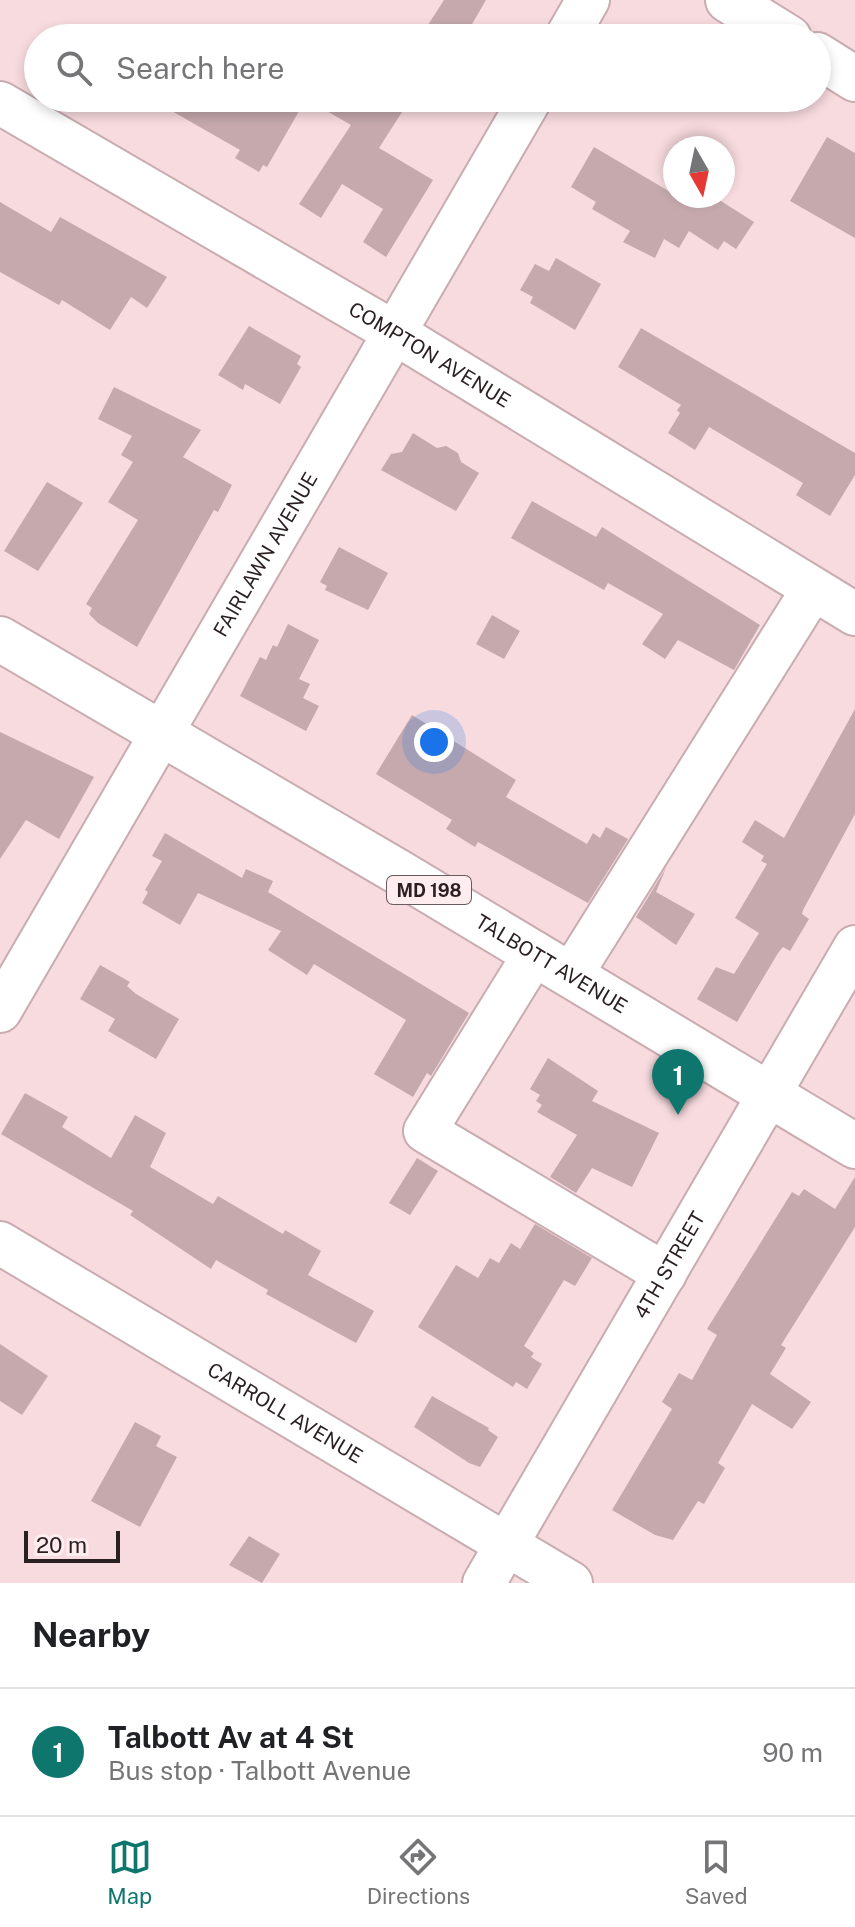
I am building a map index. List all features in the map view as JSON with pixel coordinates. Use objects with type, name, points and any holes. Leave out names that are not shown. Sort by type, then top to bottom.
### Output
[{"type":"main road","points":[[728,0],[767,24]]},
{"type":"main road","points":[[831,64],[855,79]]},
{"type":"main road","name":"TALBOTT AVENUE","points":[[0,639],[553,964],[855,1146]]},
{"type":"street","points":[[574,24],[588,0]]},
{"type":"street","name":"COMPTON AVENUE","points":[[0,103],[395,333],[855,614]]},
{"type":"street","name":"FAIRLAWN AVENUE","points":[[0,1011],[163,736],[523,112]]},
{"type":"street","points":[[665,1274],[425,1131],[553,964],[813,589]]},
{"type":"street","name":"4TH STREET","points":[[484,1583],[855,947]]},
{"type":"street","name":"CARROLL AVENUE","points":[[0,1243],[571,1583]]},
{"type":"building","points":[[444,0],[486,0],[472,24],[429,24]]},
{"type":"building","points":[[174,112],[299,112],[267,167],[263,165],[259,172],[235,158],[240,150]]},
{"type":"building","points":[[328,112],[402,112],[379,148],[433,180],[386,257],[363,242],[383,209],[342,184],[321,218],[299,204],[351,125]]},
{"type":"building","points":[[827,137],[855,153],[855,238],[790,201]]},
{"type":"building","points":[[594,147],[663,188],[663,208],[732,208],[754,222],[736,249],[724,241],[718,250],[689,231],[679,248],[664,239],[655,258],[623,242],[630,231],[592,209],[596,202],[571,187]]},
{"type":"building","points":[[0,202],[51,232],[60,217],[167,277],[147,308],[131,297],[110,330],[62,300],[59,305],[0,272]]},
{"type":"building","points":[[556,258],[601,284],[575,330],[530,303],[533,297],[520,290],[535,264],[549,271]]},
{"type":"building","points":[[249,326],[301,356],[297,364],[301,367],[280,404],[245,384],[243,390],[218,375]]},
{"type":"building","points":[[641,328],[855,453],[855,475],[830,516],[796,495],[803,483],[709,427],[695,450],[668,433],[680,413],[677,410],[681,405],[618,367]]},
{"type":"building","points":[[114,387],[201,430],[183,457],[232,485],[218,512],[214,510],[137,647],[98,623],[89,614],[92,608],[86,604],[138,520],[108,502],[133,462],[121,455],[132,436],[98,419]]},
{"type":"building","points":[[413,433],[437,448],[446,446],[458,453],[461,462],[479,473],[456,511],[381,470],[391,454],[402,452]]},
{"type":"building","points":[[47,482],[83,503],[38,571],[4,551]]},
{"type":"building","points":[[532,501],[596,537],[602,527],[760,625],[734,670],[678,640],[665,659],[642,644],[663,614],[608,583],[604,590],[511,538]]},
{"type":"building","points":[[339,547],[388,573],[368,610],[325,590],[327,586],[320,582]]},
{"type":"building","points":[[492,615],[520,631],[504,659],[476,644]]},
{"type":"building","points":[[288,624],[319,640],[299,679],[310,684],[303,698],[319,706],[306,731],[240,696],[260,657],[266,660],[273,645],[277,647]]},
{"type":"building","points":[[855,709],[855,814],[803,910],[802,914],[809,919],[790,951],[783,947],[778,953],[737,1022],[697,999],[716,967],[734,974],[759,933],[735,918],[767,864],[761,861],[764,856],[742,842],[755,820],[784,838]]},
{"type":"building","points":[[412,715],[516,780],[506,797],[587,844],[593,833],[600,838],[606,827],[628,839],[588,903],[478,842],[475,847],[446,829],[452,820],[376,774]]},
{"type":"building","points":[[0,732],[94,777],[59,839],[26,820],[0,859]]},
{"type":"building","points":[[165,833],[242,878],[246,869],[273,881],[268,892],[469,1013],[431,1076],[427,1073],[413,1097],[374,1074],[406,1020],[314,964],[307,975],[268,950],[281,931],[198,893],[180,925],[142,903],[148,892],[145,890],[162,861],[152,856]]},
{"type":"building","points":[[666,868],[656,892],[695,914],[676,945],[636,917]]},
{"type":"building","points":[[100,965],[130,982],[127,986],[136,994],[179,1019],[156,1059],[108,1031],[115,1019],[80,999]]},
{"type":"building","points":[[548,1058],[598,1091],[592,1101],[659,1133],[632,1187],[592,1168],[576,1193],[550,1177],[577,1135],[537,1112],[542,1105],[536,1101],[540,1095],[530,1089]]},
{"type":"building","points":[[25,1093],[68,1117],[62,1127],[111,1158],[135,1115],[166,1133],[150,1167],[213,1204],[218,1196],[283,1234],[285,1230],[321,1251],[308,1275],[374,1311],[356,1343],[266,1294],[268,1290],[216,1260],[211,1269],[130,1215],[133,1211],[1,1134]]},
{"type":"building","points":[[417,1158],[438,1171],[410,1215],[389,1203]]},
{"type":"building","points":[[855,1177],[855,1227],[781,1345],[786,1348],[770,1374],[811,1402],[792,1429],[752,1404],[718,1463],[725,1468],[704,1504],[698,1501],[673,1540],[655,1535],[612,1510],[672,1409],[662,1402],[679,1373],[692,1380],[717,1335],[707,1329],[792,1192],[799,1196],[804,1189],[835,1209]]},
{"type":"building","points":[[535,1224],[592,1258],[575,1286],[564,1280],[524,1346],[534,1353],[531,1357],[542,1364],[527,1389],[516,1382],[513,1387],[418,1327],[456,1265],[478,1278],[490,1258],[499,1263],[511,1243],[520,1249]]},
{"type":"building","points":[[0,1344],[48,1376],[22,1415],[0,1401]]},
{"type":"building","points":[[432,1396],[489,1428],[498,1437],[480,1467],[414,1427]]},
{"type":"building","points":[[135,1422],[161,1436],[156,1446],[177,1457],[140,1527],[91,1501]]},
{"type":"building","points":[[249,1536],[280,1554],[262,1583],[229,1565]]},
{"type":"place","name":"Talbott Av at 4 St","points":[[678,1115]]}]
